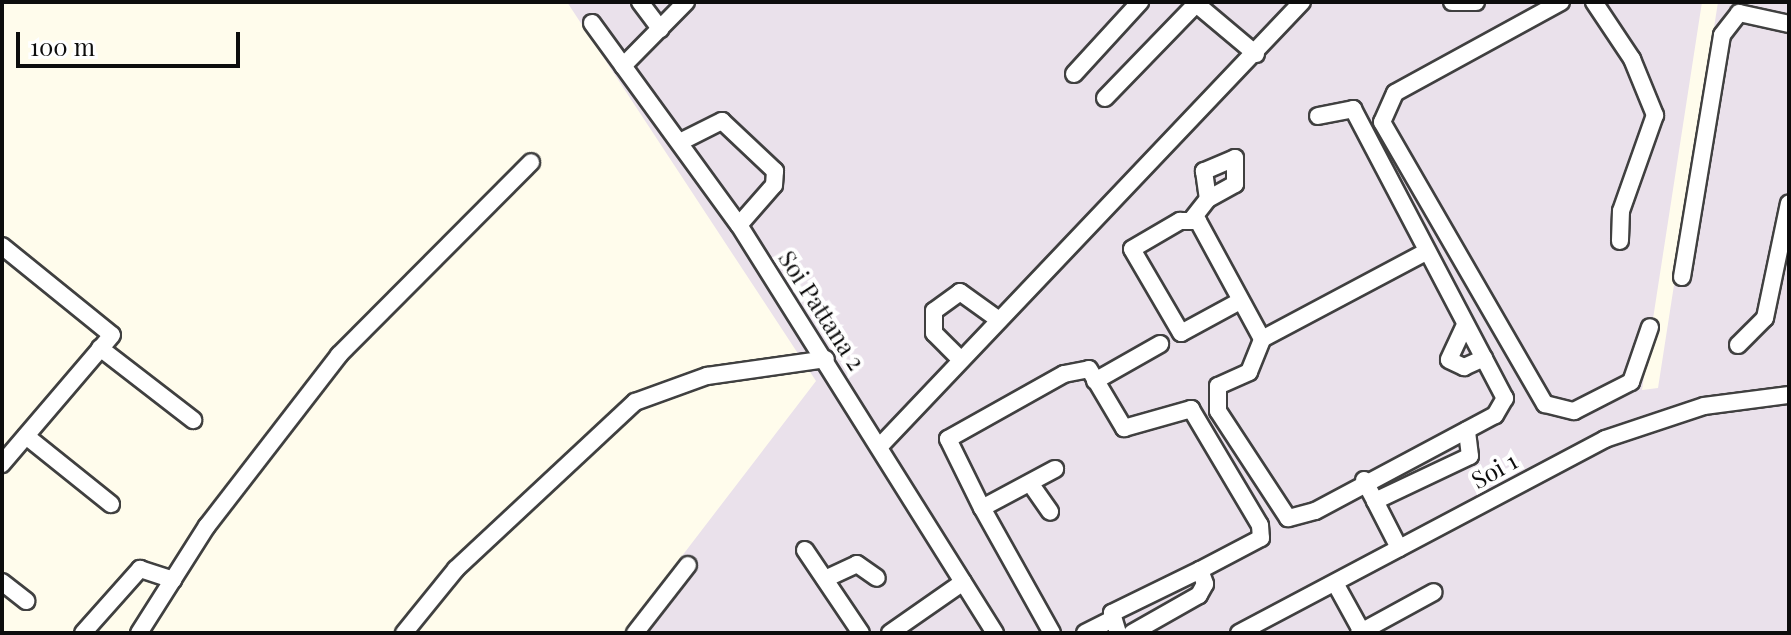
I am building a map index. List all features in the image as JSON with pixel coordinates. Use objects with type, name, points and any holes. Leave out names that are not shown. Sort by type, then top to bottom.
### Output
[{"type":"street","points":[[640,2],[660,29]]},
{"type":"street","points":[[633,56],[686,2]]},
{"type":"street","points":[[1074,74],[1140,2]]},
{"type":"street","points":[[881,445],[994,316],[1250,50],[1302,2]]},
{"type":"street","points":[[1452,2],[1476,2]]},
{"type":"street","points":[[1561,2],[1395,93],[1382,122],[1545,404],[1574,411],[1631,382],[1650,327]]},
{"type":"street","points":[[1594,2],[1632,59],[1655,115],[1621,211],[1620,241]]},
{"type":"street","points":[[1105,98],[1195,3],[1250,50]]},
{"type":"street","points":[[1682,277],[1722,35],[1739,13],[1789,24]]},
{"type":"street","name":"Soi Pattana 2","points":[[592,23],[633,56],[680,142],[739,225],[826,359],[995,633]]},
{"type":"street","points":[[1193,218],[1262,339],[1255,365],[1218,386],[1215,403],[1282,513],[1303,517],[1364,480],[1495,415],[1505,398],[1424,253],[1353,109],[1318,116]]},
{"type":"street","points":[[680,142],[722,121],[775,171],[774,185],[739,225]]},
{"type":"street","points":[[139,633],[173,580],[339,355],[531,162]]},
{"type":"street","points":[[1208,199],[1193,218],[1135,244],[1138,269],[1184,334],[1240,301]]},
{"type":"street","points":[[1738,345],[1765,318],[1789,203]]},
{"type":"street","points":[[1262,339],[1424,253]]},
{"type":"street","points":[[2,464],[112,335],[5,255]]},
{"type":"street","points":[[958,356],[931,325],[934,311],[951,294],[974,298],[994,316]]},
{"type":"street","points":[[1465,325],[1449,360],[1464,367],[1484,358]]},
{"type":"street","points":[[1095,381],[1160,344]]},
{"type":"street","points":[[100,348],[193,420]]},
{"type":"street","points":[[404,633],[456,569],[635,402],[707,376],[826,359]]},
{"type":"street","points":[[1052,633],[982,508],[948,439],[1081,367],[1095,381],[1129,430],[1187,405],[1260,525],[1261,538],[1121,608],[1114,627],[1085,633]]},
{"type":"street","name":"Soi 1","points":[[1239,633],[1616,434],[1704,406],[1789,395]]},
{"type":"street","points":[[1375,501],[1470,456],[1467,430]]},
{"type":"street","points":[[26,436],[111,504]]},
{"type":"street","points":[[982,508],[1055,469]]},
{"type":"street","points":[[1364,480],[1399,548]]},
{"type":"street","points":[[1030,483],[1050,512]]},
{"type":"street","points":[[805,550],[861,633]]},
{"type":"street","points":[[825,579],[857,564],[877,578]]},
{"type":"street","points":[[635,633],[688,565]]},
{"type":"street","points":[[83,633],[140,569],[173,580]]},
{"type":"street","points":[[1132,633],[1199,595],[1205,584],[1200,570]]},
{"type":"street","points":[[2,582],[26,601]]},
{"type":"street","points":[[890,633],[963,582]]},
{"type":"street","points":[[1335,583],[1361,632],[1434,592]]},
{"type":"shaded area","points":[[567,2],[1702,2],[1642,390],[1658,388],[1718,2],[1789,2],[1789,633],[623,633],[816,381]]}]
